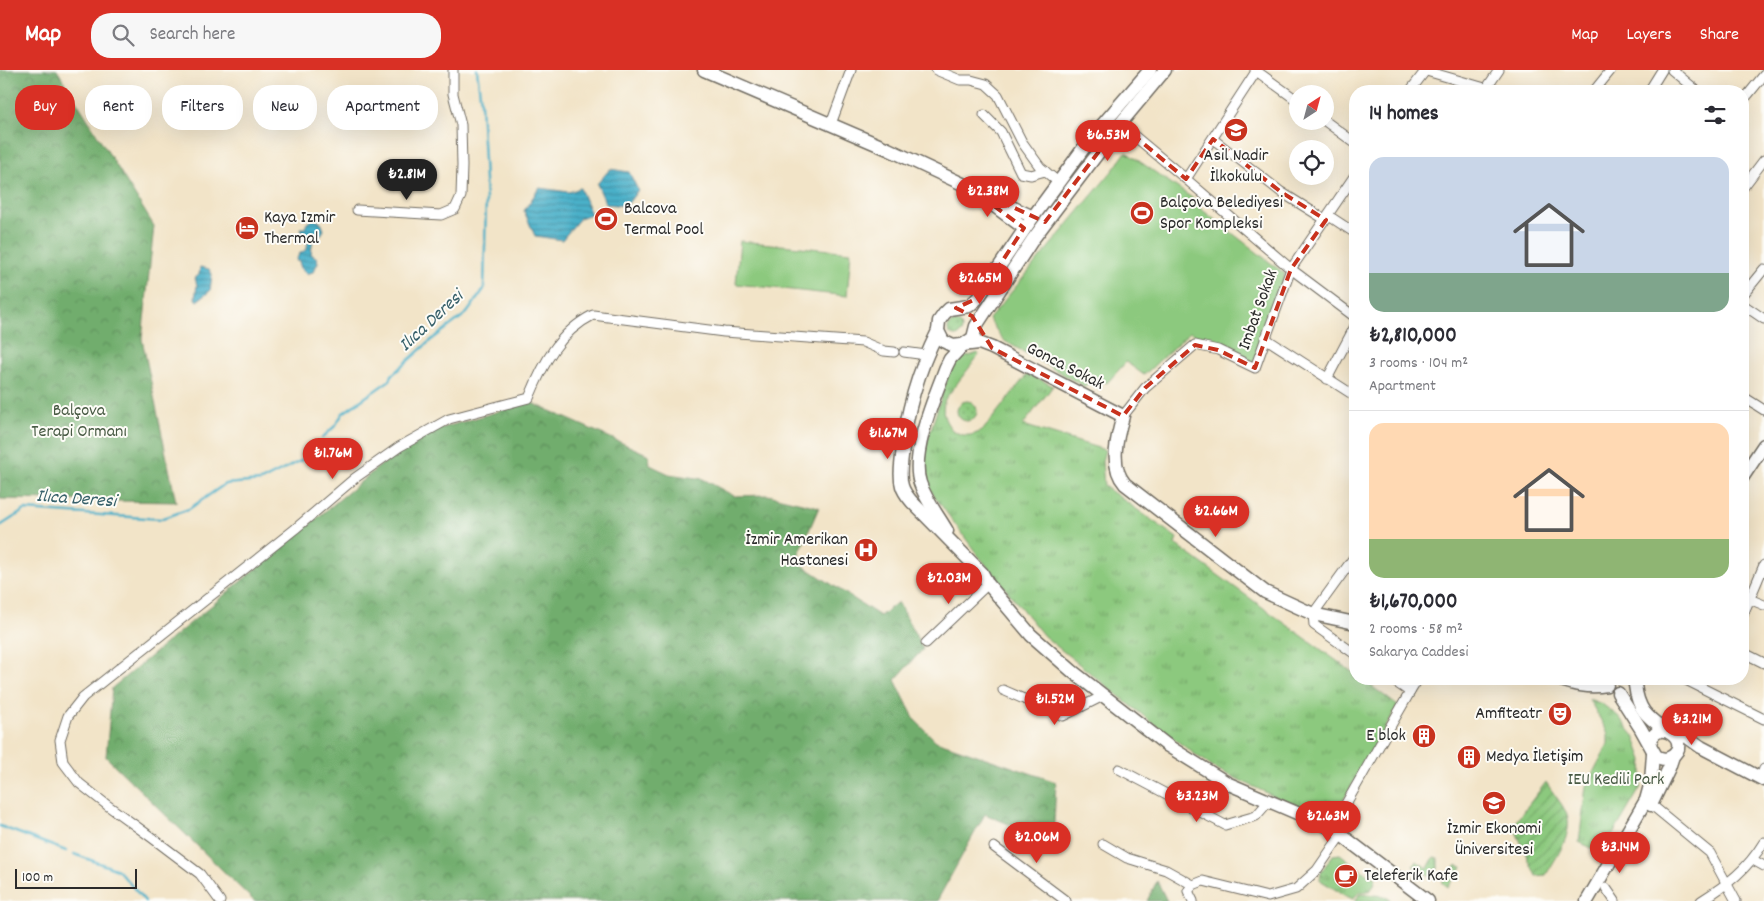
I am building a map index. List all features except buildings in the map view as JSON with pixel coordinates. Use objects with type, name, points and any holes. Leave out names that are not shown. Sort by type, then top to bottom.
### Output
[{"type":"main road","points":[[704,70],[888,148],[1032,217]]},
{"type":"main road","points":[[1150,70],[1091,138],[1024,228],[978,298],[969,306],[949,310],[939,321],[938,331],[926,355],[908,410],[904,432],[901,480],[906,495],[982,573],[988,584],[1031,635],[1072,671],[1168,746],[1229,784],[1336,832],[1428,901]]},
{"type":"main road","points":[[953,542],[926,497],[920,483],[918,470],[918,456],[926,423],[946,367],[950,359],[963,345],[973,338],[976,326],[1033,239],[1120,124],[1165,70]]},
{"type":"main road","points":[[966,186],[1024,228]]},
{"type":"main road","points":[[1032,217],[1033,239]]},
{"type":"main road","points":[[956,308],[972,316],[984,340],[992,348]]},
{"type":"main road","points":[[938,331],[943,341],[953,346],[979,343],[992,348]]},
{"type":"main road","name":"Gonca Sokak","points":[[992,348],[1123,416]]},
{"type":"main road","points":[[1123,416],[1116,450],[1116,467],[1119,477],[1125,484],[1255,586],[1313,614],[1349,621]]},
{"type":"main road","points":[[1749,467],[1764,446]]},
{"type":"main road","points":[[1575,685],[1595,687],[1599,685]]},
{"type":"main road","points":[[1608,685],[1610,689],[1618,693],[1656,756],[1664,759],[1687,746],[1701,747]]},
{"type":"main road","points":[[1618,693],[1628,692],[1634,685]]},
{"type":"main road","points":[[1587,901],[1669,768],[1675,752],[1677,739],[1642,711],[1637,698],[1636,685]]},
{"type":"main road","points":[[1648,802],[1651,782],[1652,748],[1654,736],[1657,733],[1670,733],[1687,737],[1701,747],[1763,776]]},
{"type":"street","points":[[357,210],[441,215],[455,208],[461,196],[462,166],[461,125],[454,94],[453,70]]},
{"type":"street","points":[[831,124],[851,70]]},
{"type":"street","points":[[936,70],[960,80],[972,80],[986,84],[998,95],[1022,142],[1036,162],[1058,182]]},
{"type":"street","points":[[1186,179],[1256,70],[1289,94]]},
{"type":"street","points":[[1416,85],[1425,70],[1474,85]]},
{"type":"street","points":[[1492,85],[1499,70]]},
{"type":"street","points":[[1599,85],[1610,70]]},
{"type":"street","points":[[1653,85],[1662,70]]},
{"type":"street","points":[[1672,70],[1690,85]]},
{"type":"street","points":[[1749,93],[1764,75]]},
{"type":"street","points":[[984,115],[1000,132],[1021,173],[1031,175],[1045,171]]},
{"type":"street","points":[[1120,124],[1291,269],[1349,312]]},
{"type":"street","points":[[1334,127],[1349,138]]},
{"type":"street","points":[[1213,139],[1281,192],[1349,230]]},
{"type":"street","points":[[1749,180],[1764,160]]},
{"type":"street","name":"Imbat Sokak","points":[[1123,416],[1145,388],[1195,345],[1218,350],[1255,368],[1291,269],[1349,184]]},
{"type":"street","points":[[1749,287],[1764,269]]},
{"type":"street","points":[[1749,309],[1764,319]]},
{"type":"street","points":[[220,901],[200,874],[80,783],[63,762],[60,740],[68,716],[83,697],[295,529],[355,478],[399,447],[449,419],[529,398],[537,379],[557,344],[578,324],[593,315],[724,332],[863,342],[884,351],[894,352]]},
{"type":"street","points":[[1327,379],[1349,337]]},
{"type":"street","points":[[1265,338],[1349,392]]},
{"type":"street","points":[[904,352],[926,355]]},
{"type":"street","points":[[1749,400],[1764,410]]},
{"type":"street","points":[[1349,564],[1313,614],[1314,625],[1349,650]]},
{"type":"street","points":[[1749,592],[1764,565]]},
{"type":"street","points":[[926,643],[988,584]]},
{"type":"street","points":[[1749,599],[1764,605]]},
{"type":"street","points":[[1749,656],[1764,663]]},
{"type":"street","points":[[1400,685],[1410,692]]},
{"type":"street","points":[[1193,901],[1188,891],[1193,885],[1202,881],[1268,897],[1296,889],[1317,870],[1414,685]]},
{"type":"street","points":[[1696,685],[1764,718]]},
{"type":"street","points":[[1003,690],[1063,716],[1105,695]]},
{"type":"street","points":[[1120,770],[1225,825],[1256,816],[1268,801]]},
{"type":"street","points":[[1648,802],[1710,853],[1736,901]]},
{"type":"street","points":[[1701,901],[1727,884],[1753,860],[1764,842]]},
{"type":"street","points":[[1102,844],[1127,858],[1166,870],[1193,885]]},
{"type":"street","points":[[994,847],[1066,901]]},
{"type":"street","points":[[1753,860],[1764,866]]},
{"type":"street","points":[[1606,888],[1615,901]]},
{"type":"highlighted area","points":[[1120,124],[1186,179],[1213,139],[1281,192],[1326,220],[1291,269],[1255,368],[1218,350],[1195,345],[1145,388],[1123,416],[992,348],[972,316],[956,308],[978,298],[1024,228],[967,186],[1045,222]]},
{"type":"green space","name":"Balçova Terapi Ormanı","points":[[0,70],[57,70],[66,85],[15,85],[15,130],[75,130],[75,99],[85,115],[85,130],[94,130],[154,226],[142,339],[176,502],[0,499]]},
{"type":"green space","name":"Balçova Belediyesi Spor Kompleksi","points":[[1126,152],[1198,202],[1196,205],[1285,274],[1253,366],[1190,332],[1144,375],[1126,362],[1107,383],[1095,378],[1085,387],[1003,340],[989,319]]},
{"type":"green space","points":[[740,241],[851,252],[847,296],[736,284]]},
{"type":"green space","points":[[952,322],[958,322],[962,329],[958,336],[952,336],[948,332],[948,326]]},
{"type":"green space","points":[[978,353],[979,355],[945,399],[944,416],[952,430],[967,435],[983,430],[1028,373],[1053,386],[1023,425],[1105,450],[1102,461],[1104,486],[1177,538],[1175,544],[1349,670],[1349,685],[1370,685],[1398,706],[1330,823],[1212,767],[1150,721],[1044,636],[977,554],[930,490],[924,473],[926,445],[948,376],[955,362]]},
{"type":"green space","points":[[967,401],[974,404],[977,411],[974,418],[967,421],[960,418],[957,411],[960,404]]},
{"type":"green space","points":[[530,402],[649,455],[650,465],[669,474],[703,479],[734,496],[768,495],[819,507],[796,561],[880,616],[898,602],[923,649],[895,680],[915,720],[936,741],[1056,782],[1054,824],[1046,840],[985,814],[937,901],[254,901],[106,757],[112,688],[381,465],[432,431]]},
{"type":"green space","name":"IEU Kedili Park","points":[[1589,699],[1602,704],[1618,716],[1634,736],[1643,760],[1641,787],[1602,853],[1579,842],[1586,786],[1608,744],[1608,733]]},
{"type":"green space","points":[[1546,782],[1566,812],[1568,828],[1563,845],[1546,875],[1536,876],[1513,825]]},
{"type":"green space","name":"Teleferik Kafe","points":[[1340,854],[1371,877],[1376,875],[1370,890],[1359,892],[1353,899],[1320,880],[1321,872],[1333,855]]},
{"type":"green space","points":[[1434,857],[1438,858],[1438,869],[1434,870],[1436,872],[1434,875],[1431,876],[1413,866],[1416,861],[1428,868]]},
{"type":"green space","points":[[1456,865],[1462,867],[1448,887],[1442,882]]},
{"type":"green space","points":[[1157,881],[1167,901],[1147,901]]},
{"type":"green space","points":[[1360,894],[1385,896],[1392,901],[1355,901]]},
{"type":"water","points":[[610,169],[629,172],[638,190],[626,206],[606,204],[597,184]]},
{"type":"water","points":[[539,188],[569,192],[580,188],[591,214],[580,218],[562,240],[535,236],[524,211]]},
{"type":"water","points":[[313,219],[321,222],[324,230],[321,235],[313,238],[311,254],[317,258],[318,263],[313,272],[307,274],[301,269],[299,261],[296,261],[299,254],[307,249],[308,241],[301,228],[305,228],[307,223]]},
{"type":"water","points":[[200,267],[209,269],[212,274],[210,291],[197,301],[195,299],[197,285],[195,278],[199,275]]},
{"type":"waterway","name":"Ilıca Deresi","points":[[322,438],[335,426],[343,413],[390,380],[392,375],[430,341],[467,313],[484,289],[486,199],[481,103],[477,70]]},
{"type":"waterway","name":"Ilıca Deresi","points":[[0,526],[25,510],[161,519],[189,509],[225,484],[261,481],[306,458],[315,449]]},
{"type":"waterway","name":"Ilıca Deresi","points":[[0,826],[66,851]]},
{"type":"waterway","name":"Ilıca Deresi","points":[[74,854],[118,870],[145,901]]},
{"type":"place","name":"Asil Nadir İlkokulu","points":[[1236,130]]},
{"type":"place","name":"Balçova Belediyesi Spor Kompleksi","points":[[1142,213]]},
{"type":"place","name":"Balcova Termal Pool","points":[[606,219]]},
{"type":"place","name":"Kaya Izmir Thermal","points":[[247,228]]},
{"type":"place","name":"İzmir Amerikan Hastanesi","points":[[866,550]]},
{"type":"place","name":"Amfiteatr","points":[[1560,714]]},
{"type":"place","name":"E blok","points":[[1424,736]]},
{"type":"place","name":"Medya İletişim","points":[[1469,757]]},
{"type":"place","name":"İzmir Ekonomi Üniversitesi","points":[[1494,803]]},
{"type":"place","name":"Teleferik Kafe","points":[[1346,876]]}]
